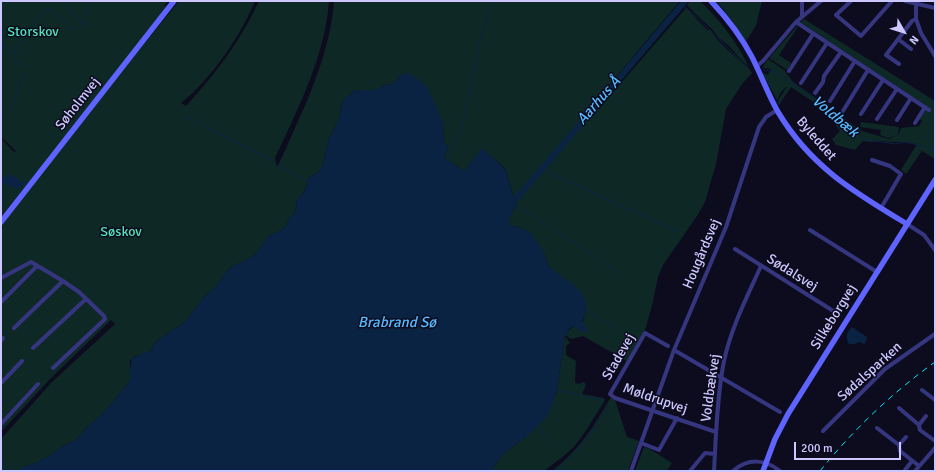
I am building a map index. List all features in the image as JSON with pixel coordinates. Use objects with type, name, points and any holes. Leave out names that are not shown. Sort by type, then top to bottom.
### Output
[{"type":"street","name":"Søholmvej","points":[[1,222],[174,1]]},
{"type":"street","name":"Byleddet","points":[[711,1],[735,29],[746,46],[777,110],[797,140],[822,166],[847,187],[907,224]]},
{"type":"street","points":[[802,1],[802,17]]},
{"type":"street","points":[[756,66],[766,57],[796,22],[821,1]]},
{"type":"street","points":[[851,1],[836,15],[861,36],[892,1]]},
{"type":"street","points":[[905,1],[935,8]]},
{"type":"street","points":[[916,4],[916,19],[921,32],[935,56]]},
{"type":"street","points":[[900,64],[886,54],[912,21],[916,19]]},
{"type":"street","points":[[796,22],[927,108],[915,123]]},
{"type":"street","points":[[789,71],[813,34]]},
{"type":"street","points":[[898,39],[911,49]]},
{"type":"street","points":[[801,82],[827,42]]},
{"type":"street","points":[[816,93],[823,82],[824,76],[841,52]]},
{"type":"street","points":[[830,101],[855,61]]},
{"type":"street","points":[[843,110],[868,70]]},
{"type":"street","points":[[861,114],[884,80]]},
{"type":"street","points":[[878,119],[897,89]]},
{"type":"street","points":[[897,120],[911,98]]},
{"type":"street","name":"Hougårdsvej","points":[[631,471],[674,350],[726,227],[759,127],[766,117],[777,110]]},
{"type":"street","points":[[872,160],[890,166],[901,174],[881,208]]},
{"type":"street","name":"Silkeborgvej","points":[[763,471],[775,439],[786,417],[935,180]]},
{"type":"street","points":[[907,224],[924,235],[935,250]]},
{"type":"street","points":[[810,230],[877,272]]},
{"type":"street","name":"Sødalsvej","points":[[735,250],[838,314]]},
{"type":"street","points":[[1,278],[31,262],[63,281],[86,299],[105,319],[53,368]]},
{"type":"street","points":[[1,302],[37,266]]},
{"type":"street","name":"Voldbækvej","points":[[714,471],[716,432],[724,360],[735,326],[762,266]]},
{"type":"street","points":[[14,328],[63,281]]},
{"type":"street","points":[[33,348],[86,299]]},
{"type":"street","name":"Stadevej","points":[[610,394],[646,333],[668,346]]},
{"type":"street","name":"Sødalsparken","points":[[823,431],[885,369],[935,334]]},
{"type":"street","points":[[674,350],[721,377],[765,406],[780,412]]},
{"type":"street","points":[[1,383],[22,361]]},
{"type":"street","points":[[1,424],[38,384]]},
{"type":"street","points":[[922,390],[935,400]]},
{"type":"street","name":"Møldrupvej","points":[[610,394],[615,398],[716,432]]},
{"type":"street","points":[[899,408],[919,425],[920,430],[935,441]]},
{"type":"street","points":[[919,425],[926,416]]},
{"type":"street","points":[[641,444],[659,450],[677,418]]},
{"type":"street","points":[[877,428],[899,445],[900,451],[919,466]]},
{"type":"street","points":[[899,445],[906,437]]},
{"type":"street","points":[[915,471],[935,450]]},
{"type":"street","points":[[690,471],[705,453],[715,454]]},
{"type":"street","points":[[734,471],[738,467],[748,462],[757,461],[773,465],[780,471]]},
{"type":"street","points":[[905,470],[912,461]]},
{"type":"green space","name":"Storskov","points":[[1,1],[168,1],[164,6],[167,7],[1,217],[1,138],[14,152],[16,151],[1,137]]},
{"type":"green space","name":"Søskov","points":[[179,1],[255,1],[242,28],[224,56],[203,82],[181,103],[186,106],[227,56],[244,30],[259,1],[329,1],[322,42],[316,62],[301,101],[275,158],[277,167],[302,113],[320,66],[329,34],[334,1],[680,1],[594,103],[600,107],[686,8],[752,73],[742,84],[726,109],[716,164],[705,202],[663,265],[658,277],[645,330],[627,361],[583,336],[571,339],[565,335],[573,326],[577,327],[583,321],[586,310],[556,273],[548,266],[545,255],[530,233],[524,229],[509,225],[509,219],[516,205],[505,168],[482,149],[464,171],[444,158],[448,146],[444,143],[443,123],[400,75],[391,85],[386,84],[375,90],[355,90],[343,100],[338,122],[329,138],[322,168],[307,181],[306,188],[297,200],[295,213],[289,218],[286,226],[280,231],[268,236],[257,253],[243,262],[233,266],[226,272],[216,287],[204,297],[185,322],[155,342],[152,350],[135,356],[130,361],[130,381],[104,413],[86,428],[77,439],[59,448],[54,453],[38,462],[21,468],[21,471],[1,471],[1,439],[52,382],[115,324],[111,320],[50,379],[1,432],[1,226],[68,138]]},
{"type":"green space","points":[[690,1],[700,1],[714,16],[733,39],[748,65],[740,59],[729,46],[719,38],[711,28],[687,5]]},
{"type":"green space","points":[[716,1],[762,1],[756,26],[746,41],[724,10]]},
{"type":"green space","points":[[804,19],[935,101],[935,159],[922,151],[906,174],[901,170],[917,144],[905,142],[863,141],[855,150],[836,145],[832,139],[840,131],[824,109],[791,87],[779,105],[777,102],[788,85],[781,92],[777,100],[762,73],[768,75],[771,69],[762,68],[768,59],[784,70],[796,84],[862,131],[889,139],[895,136],[888,138],[880,135],[881,130],[860,127],[861,122],[899,127],[898,136],[901,128],[919,126],[922,121],[919,119],[925,110],[929,112],[931,109],[800,22]]},
{"type":"green space","points":[[797,26],[798,27],[779,55],[791,63],[787,70],[769,58]]},
{"type":"green space","points":[[565,336],[570,343],[566,346],[566,355],[576,361],[575,382],[578,384],[584,382],[586,385],[582,394],[604,398],[605,400],[574,447],[544,471],[491,471],[503,454],[526,437],[556,395]]},
{"type":"green space","points":[[611,397],[615,400],[627,437],[639,441],[628,471],[552,471],[578,446],[598,419]]},
{"type":"green space","points":[[644,447],[650,449],[672,463],[667,471],[635,471]]},
{"type":"water","name":"Brabrand Sø","points":[[408,73],[427,87],[434,101],[443,123],[444,143],[448,146],[444,158],[464,171],[482,148],[505,169],[516,205],[509,219],[509,225],[524,229],[531,233],[545,255],[548,266],[573,284],[583,295],[586,312],[582,321],[587,329],[585,333],[573,326],[565,336],[556,395],[547,417],[526,437],[503,454],[491,471],[21,471],[20,468],[38,462],[54,453],[59,448],[77,439],[86,428],[104,413],[130,381],[132,358],[152,350],[155,342],[185,322],[204,297],[216,287],[226,272],[233,266],[243,262],[257,253],[268,236],[280,231],[286,226],[289,218],[295,213],[297,200],[306,189],[307,181],[322,168],[329,138],[338,122],[343,100],[355,90],[375,90],[386,84],[391,85],[400,75]]},
{"type":"water","points":[[11,174],[25,183],[19,189],[1,183],[1,178]]},
{"type":"water","points":[[852,327],[867,337],[864,344],[859,342],[849,344],[847,335],[848,331]]},
{"type":"waterway","points":[[448,160],[463,123],[481,37],[492,1]]},
{"type":"waterway","name":"Aarhus Å","points":[[514,201],[685,1]]},
{"type":"waterway","points":[[65,4],[86,28]]},
{"type":"waterway","name":"Voldbæk","points":[[682,4],[743,63],[748,66]]},
{"type":"waterway","points":[[24,68],[11,57],[31,27],[48,7],[72,28],[76,29]]},
{"type":"waterway","points":[[84,24],[87,7]]},
{"type":"waterway","points":[[1,44],[13,53]]},
{"type":"waterway","name":"Voldbæk","points":[[763,70],[776,72],[835,113],[860,139],[896,144],[905,142],[923,146],[935,152]]},
{"type":"waterway","points":[[1,118],[9,111],[24,73]]},
{"type":"waterway","points":[[184,115],[273,161]]},
{"type":"waterway","points":[[278,165],[307,181]]},
{"type":"waterway","points":[[542,169],[678,232]]},
{"type":"waterway","points":[[516,205],[620,273]]},
{"type":"waterway","points":[[586,310],[616,328]]},
{"type":"waterway","points":[[557,390],[601,400]]},
{"type":"waterway","points":[[575,452],[590,435],[607,407]]},
{"type":"waterway","points":[[539,424],[543,434],[550,442]]},
{"type":"waterway","points":[[555,471],[572,456]]},
{"type":"waterway","points":[[1,459],[9,471]]},
{"type":"railway","points":[[820,471],[846,441],[888,399],[935,362]]}]
